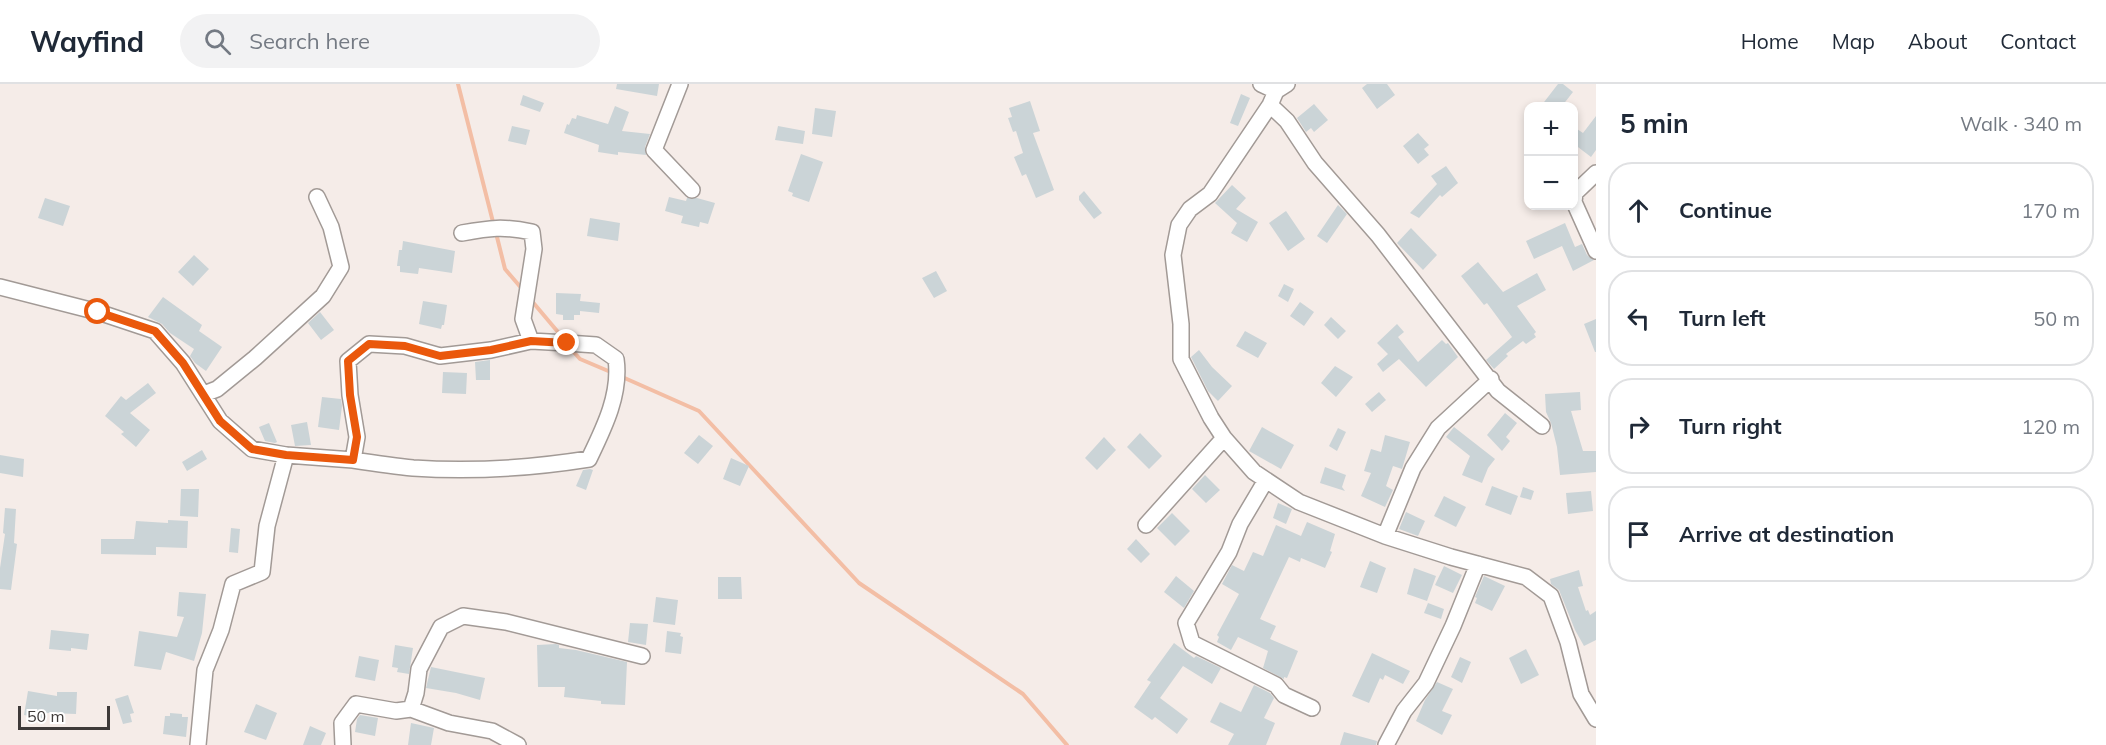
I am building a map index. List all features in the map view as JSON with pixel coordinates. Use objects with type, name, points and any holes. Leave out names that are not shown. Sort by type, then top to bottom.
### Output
[{"type":"street","points":[[680,84],[654,150],[692,190]]},
{"type":"street","points":[[1261,84],[1278,93],[1287,121],[1315,163],[1385,244],[1498,391],[1542,426]]},
{"type":"street","points":[[1278,93],[1210,194],[1190,208],[1179,225],[1173,255],[1181,324],[1181,359],[1211,418],[1224,438],[1254,472],[1299,502],[1385,536],[1534,581],[1551,596],[1568,642],[1581,694],[1596,719]]},
{"type":"street","points":[[1596,173],[1575,193],[1574,202],[1596,251]]},
{"type":"street","points":[[204,394],[217,389],[255,358],[324,296],[341,267],[332,227],[317,197]]},
{"type":"street","points":[[462,233],[494,227],[508,227],[532,232],[534,249],[523,319],[531,341]]},
{"type":"street","points":[[0,287],[98,312],[155,331],[183,363],[220,421],[252,449],[286,455],[414,468],[472,469],[548,465],[590,459],[608,419],[618,376],[616,359],[596,345],[531,341],[491,350],[440,356],[405,346],[369,344],[348,361],[350,395],[357,437],[353,460]]},
{"type":"street","points":[[1385,536],[1413,468],[1438,429],[1491,379]]},
{"type":"street","points":[[1146,525],[1224,438]]},
{"type":"street","points":[[198,745],[205,670],[221,630],[233,584],[262,572],[267,526],[286,455]]},
{"type":"street","points":[[1266,480],[1240,524],[1229,552],[1186,623],[1192,643],[1276,685],[1284,694],[1312,708]]},
{"type":"street","points":[[1386,745],[1404,711],[1425,682],[1454,626],[1478,564]]},
{"type":"street","points":[[411,709],[419,669],[441,627],[463,616],[506,622],[642,656]]},
{"type":"street","points":[[343,745],[342,723],[356,704],[396,711],[411,709],[449,723],[492,731],[518,745]]},
{"type":"building","points":[[617,84],[659,84],[657,96],[616,89]]},
{"type":"building","points":[[1367,84],[1387,84],[1395,95],[1377,109],[1362,88]]},
{"type":"building","points":[[1558,84],[1563,84],[1573,92],[1565,102],[1544,102]]},
{"type":"building","points":[[1241,94],[1250,98],[1238,126],[1230,123]]},
{"type":"building","points":[[523,95],[544,103],[540,112],[520,105]]},
{"type":"building","points":[[1030,101],[1040,131],[1033,133],[1054,190],[1036,198],[1026,174],[1022,176],[1014,157],[1023,153],[1016,131],[1013,132],[1008,118],[1012,117],[1009,108]]},
{"type":"building","points":[[1314,104],[1328,120],[1314,132],[1311,128],[1306,132],[1297,118]]},
{"type":"building","points":[[615,106],[629,112],[622,131],[650,134],[645,147],[646,155],[598,152],[599,145],[564,133],[567,124],[569,125],[572,118],[576,119],[577,115],[608,124]]},
{"type":"building","points":[[815,108],[836,111],[832,137],[812,134]]},
{"type":"building","points":[[1596,116],[1596,150],[1591,157],[1578,147],[1578,130],[1583,133]]},
{"type":"building","points":[[512,126],[530,130],[526,145],[508,141]]},
{"type":"building","points":[[778,126],[805,131],[803,144],[775,140]]},
{"type":"building","points":[[1418,133],[1429,145],[1424,149],[1429,155],[1418,164],[1403,146]]},
{"type":"building","points":[[801,154],[823,162],[809,202],[792,196],[793,193],[788,191]]},
{"type":"building","points":[[1446,166],[1458,183],[1442,197],[1440,195],[1419,218],[1410,213],[1437,184],[1431,176]]},
{"type":"building","points":[[1232,185],[1246,198],[1236,209],[1258,222],[1247,242],[1231,233],[1237,223],[1215,203]]},
{"type":"building","points":[[1084,191],[1102,213],[1094,219],[1079,200],[1079,196]]},
{"type":"building","points":[[669,197],[686,201],[687,198],[697,198],[715,203],[708,224],[700,222],[699,227],[681,223],[683,216],[665,211]]},
{"type":"building","points":[[45,198],[70,206],[63,226],[38,218]]},
{"type":"building","points":[[1338,205],[1347,214],[1327,243],[1317,236]]},
{"type":"building","points":[[1286,211],[1305,239],[1288,251],[1269,223]]},
{"type":"building","points":[[590,218],[620,223],[618,241],[587,236]]},
{"type":"building","points":[[1565,223],[1575,247],[1582,244],[1587,255],[1594,260],[1573,271],[1562,246],[1534,259],[1526,241]]},
{"type":"building","points":[[1411,228],[1437,255],[1423,270],[1397,243]]},
{"type":"building","points":[[403,241],[455,251],[452,273],[419,268],[418,274],[400,272],[400,266],[397,266]]},
{"type":"building","points":[[194,255],[209,269],[193,286],[178,272]]},
{"type":"building","points":[[1478,262],[1503,292],[1537,273],[1546,290],[1517,306],[1536,332],[1534,334],[1536,337],[1526,344],[1523,341],[1506,354],[1508,356],[1494,369],[1486,360],[1512,337],[1487,303],[1484,305],[1461,276]]},
{"type":"building","points":[[936,271],[947,291],[934,298],[922,278]]},
{"type":"building","points":[[1284,284],[1294,289],[1288,302],[1278,296]]},
{"type":"building","points":[[556,293],[581,294],[580,301],[600,303],[599,313],[580,311],[580,315],[574,315],[574,320],[563,320],[563,315],[556,314]]},
{"type":"building","points":[[163,297],[202,325],[199,331],[222,347],[206,371],[190,356],[194,349],[170,333],[162,324],[148,317]]},
{"type":"building","points":[[423,301],[447,305],[444,325],[441,329],[419,324]]},
{"type":"building","points":[[1300,302],[1314,312],[1304,326],[1290,316]]},
{"type":"building","points":[[320,312],[334,330],[321,340],[308,323]]},
{"type":"building","points":[[1331,317],[1346,331],[1338,339],[1324,325]]},
{"type":"building","points":[[1596,319],[1596,352],[1595,352],[1584,324]]},
{"type":"building","points":[[1397,324],[1404,332],[1398,337],[1418,362],[1442,340],[1448,343],[1458,357],[1426,387],[1399,359],[1383,372],[1377,364],[1388,354],[1377,343]]},
{"type":"building","points":[[1245,331],[1267,343],[1258,358],[1236,346]]},
{"type":"building","points":[[1199,350],[1212,367],[1232,386],[1218,401],[1208,391],[1191,357]]},
{"type":"building","points":[[490,360],[490,380],[476,380],[475,362]]},
{"type":"building","points":[[1335,366],[1353,377],[1336,397],[1321,383]]},
{"type":"building","points":[[443,372],[467,373],[466,394],[442,393]]},
{"type":"building","points":[[148,383],[156,393],[130,413],[150,430],[136,447],[121,434],[124,432],[105,416],[121,396],[126,400]]},
{"type":"building","points":[[1379,392],[1386,400],[1372,412],[1365,404]]},
{"type":"building","points":[[1580,392],[1581,410],[1571,411],[1583,451],[1596,451],[1596,472],[1560,475],[1557,447],[1546,412],[1545,394]]},
{"type":"building","points":[[322,397],[341,399],[339,430],[318,427]]},
{"type":"building","points":[[1505,413],[1517,423],[1506,437],[1510,441],[1502,451],[1487,435]]},
{"type":"building","points":[[307,422],[311,445],[295,446],[291,425]]},
{"type":"building","points":[[269,423],[277,442],[275,443],[265,441],[259,427]]},
{"type":"building","points":[[1262,427],[1294,445],[1281,469],[1249,451]]},
{"type":"building","points":[[1454,427],[1495,459],[1488,468],[1482,483],[1462,475],[1470,456],[1446,437]]},
{"type":"building","points":[[1338,428],[1346,432],[1337,451],[1329,446]]},
{"type":"building","points":[[1140,433],[1162,456],[1149,469],[1127,447]]},
{"type":"building","points":[[699,435],[713,446],[698,464],[684,453]]},
{"type":"building","points":[[1385,435],[1410,442],[1402,469],[1393,466],[1386,486],[1393,490],[1385,507],[1361,496],[1371,473],[1364,471],[1371,449],[1381,452]]},
{"type":"building","points":[[1104,437],[1116,450],[1097,470],[1085,458]]},
{"type":"building","points":[[202,450],[207,459],[187,471],[182,462]]},
{"type":"building","points":[[0,455],[24,459],[23,477],[0,473]]},
{"type":"building","points":[[731,458],[749,466],[740,486],[723,479]]},
{"type":"building","points":[[1325,467],[1346,475],[1342,487],[1345,491],[1320,483]]},
{"type":"building","points":[[583,470],[593,470],[586,490],[576,486]]},
{"type":"building","points":[[1205,475],[1220,490],[1206,503],[1192,489]]},
{"type":"building","points":[[1492,486],[1518,496],[1511,515],[1485,505]]},
{"type":"building","points":[[1523,487],[1534,491],[1531,500],[1520,497]]},
{"type":"building","points":[[181,489],[199,489],[198,517],[180,516]]},
{"type":"building","points":[[1591,491],[1593,511],[1568,514],[1566,493]]},
{"type":"building","points":[[1444,496],[1466,507],[1456,527],[1434,516]]},
{"type":"building","points":[[1278,503],[1292,509],[1286,524],[1273,518]]},
{"type":"building","points":[[5,508],[16,509],[14,543],[17,544],[11,590],[0,589]]},
{"type":"building","points":[[1406,512],[1425,521],[1418,536],[1399,529]]},
{"type":"building","points":[[1172,513],[1190,531],[1175,546],[1157,528]]},
{"type":"building","points":[[168,520],[188,521],[187,548],[156,547],[156,555],[101,554],[101,539],[134,539],[136,521],[168,523]]},
{"type":"building","points":[[1307,522],[1335,534],[1330,551],[1332,552],[1325,568],[1301,558],[1300,562],[1289,557],[1260,619],[1276,626],[1270,639],[1298,651],[1287,678],[1284,677],[1284,679],[1263,668],[1268,651],[1238,637],[1231,650],[1217,642],[1219,637],[1217,635],[1239,594],[1222,584],[1232,565],[1244,571],[1253,552],[1263,556],[1276,525],[1301,536]]},
{"type":"building","points":[[231,528],[240,529],[238,553],[229,552]]},
{"type":"building","points":[[1136,539],[1150,554],[1141,563],[1127,549]]},
{"type":"building","points":[[1370,561],[1386,568],[1377,593],[1360,587]]},
{"type":"building","points":[[1444,566],[1462,575],[1453,593],[1435,585]]},
{"type":"building","points":[[1414,568],[1436,576],[1427,601],[1407,594]]},
{"type":"building","points":[[1579,570],[1583,586],[1578,587],[1586,611],[1588,610],[1590,615],[1596,611],[1596,640],[1584,646],[1559,590],[1551,584],[1550,579]]},
{"type":"building","points":[[1176,576],[1194,591],[1184,608],[1164,592]]},
{"type":"building","points":[[1484,576],[1505,586],[1492,611],[1475,603],[1477,598],[1475,597]]},
{"type":"building","points":[[718,577],[741,577],[742,599],[718,599]]},
{"type":"building","points":[[179,592],[206,594],[202,633],[194,661],[166,652],[161,670],[134,666],[139,631],[177,637],[184,617],[177,616]]},
{"type":"building","points":[[656,597],[678,600],[675,625],[653,622]]},
{"type":"building","points":[[1428,603],[1444,609],[1441,619],[1424,613]]},
{"type":"building","points":[[630,623],[648,624],[646,645],[628,642]]},
{"type":"building","points":[[51,630],[89,634],[87,650],[49,649]]},
{"type":"building","points":[[667,631],[681,633],[680,636],[683,637],[681,654],[665,652]]},
{"type":"building","points":[[1174,643],[1194,658],[1196,656],[1221,668],[1212,684],[1183,666],[1160,698],[1188,719],[1177,734],[1155,717],[1152,720],[1134,707],[1151,682],[1147,680]]},
{"type":"building","points":[[556,644],[559,648],[627,662],[625,705],[601,704],[601,701],[564,697],[565,687],[538,687],[537,645]]},
{"type":"building","points":[[395,645],[413,648],[409,674],[397,672],[398,668],[392,667]]},
{"type":"building","points":[[1526,649],[1539,675],[1521,684],[1509,658]]},
{"type":"building","points":[[1372,653],[1410,671],[1403,684],[1385,675],[1383,680],[1380,678],[1369,703],[1352,696]]},
{"type":"building","points":[[359,656],[379,660],[375,681],[355,677]]},
{"type":"building","points":[[1460,657],[1471,662],[1462,683],[1451,677]]},
{"type":"building","points":[[431,667],[485,678],[480,700],[426,688]]},
{"type":"building","points":[[1437,682],[1453,689],[1442,711],[1452,715],[1442,735],[1416,721],[1425,700]]},
{"type":"building","points":[[1254,685],[1270,693],[1274,698],[1264,718],[1275,723],[1266,745],[1228,745],[1234,734],[1210,722],[1220,702],[1241,712]]},
{"type":"building","points":[[28,691],[57,696],[57,692],[77,692],[76,714],[47,713],[46,719],[24,715]]},
{"type":"building","points":[[128,695],[134,713],[130,714],[132,722],[123,724],[115,699]]},
{"type":"building","points":[[256,704],[277,713],[266,740],[244,732]]},
{"type":"building","points":[[170,713],[188,717],[186,737],[163,734],[165,716],[170,716]]},
{"type":"building","points":[[360,715],[378,718],[375,736],[355,732]]},
{"type":"building","points":[[411,723],[434,728],[431,745],[408,745]]},
{"type":"building","points":[[310,726],[326,733],[321,745],[303,745]]},
{"type":"building","points":[[1344,732],[1377,741],[1376,745],[1340,745]]},
{"type":"waterway","points":[[458,84],[494,226]]},
{"type":"waterway","points":[[496,233],[505,269],[523,290]]},
{"type":"waterway","points":[[531,300],[563,338]]},
{"type":"waterway","points":[[571,349],[580,359],[613,373]]},
{"type":"waterway","points":[[620,376],[699,411],[859,583],[1023,694],[1067,745]]},
{"type":"route","points":[[98,312],[155,331],[183,363],[220,421],[252,449],[286,455],[353,460],[357,437],[350,395],[348,361],[369,344],[405,346],[440,356],[491,350],[531,341],[567,343]]}]
